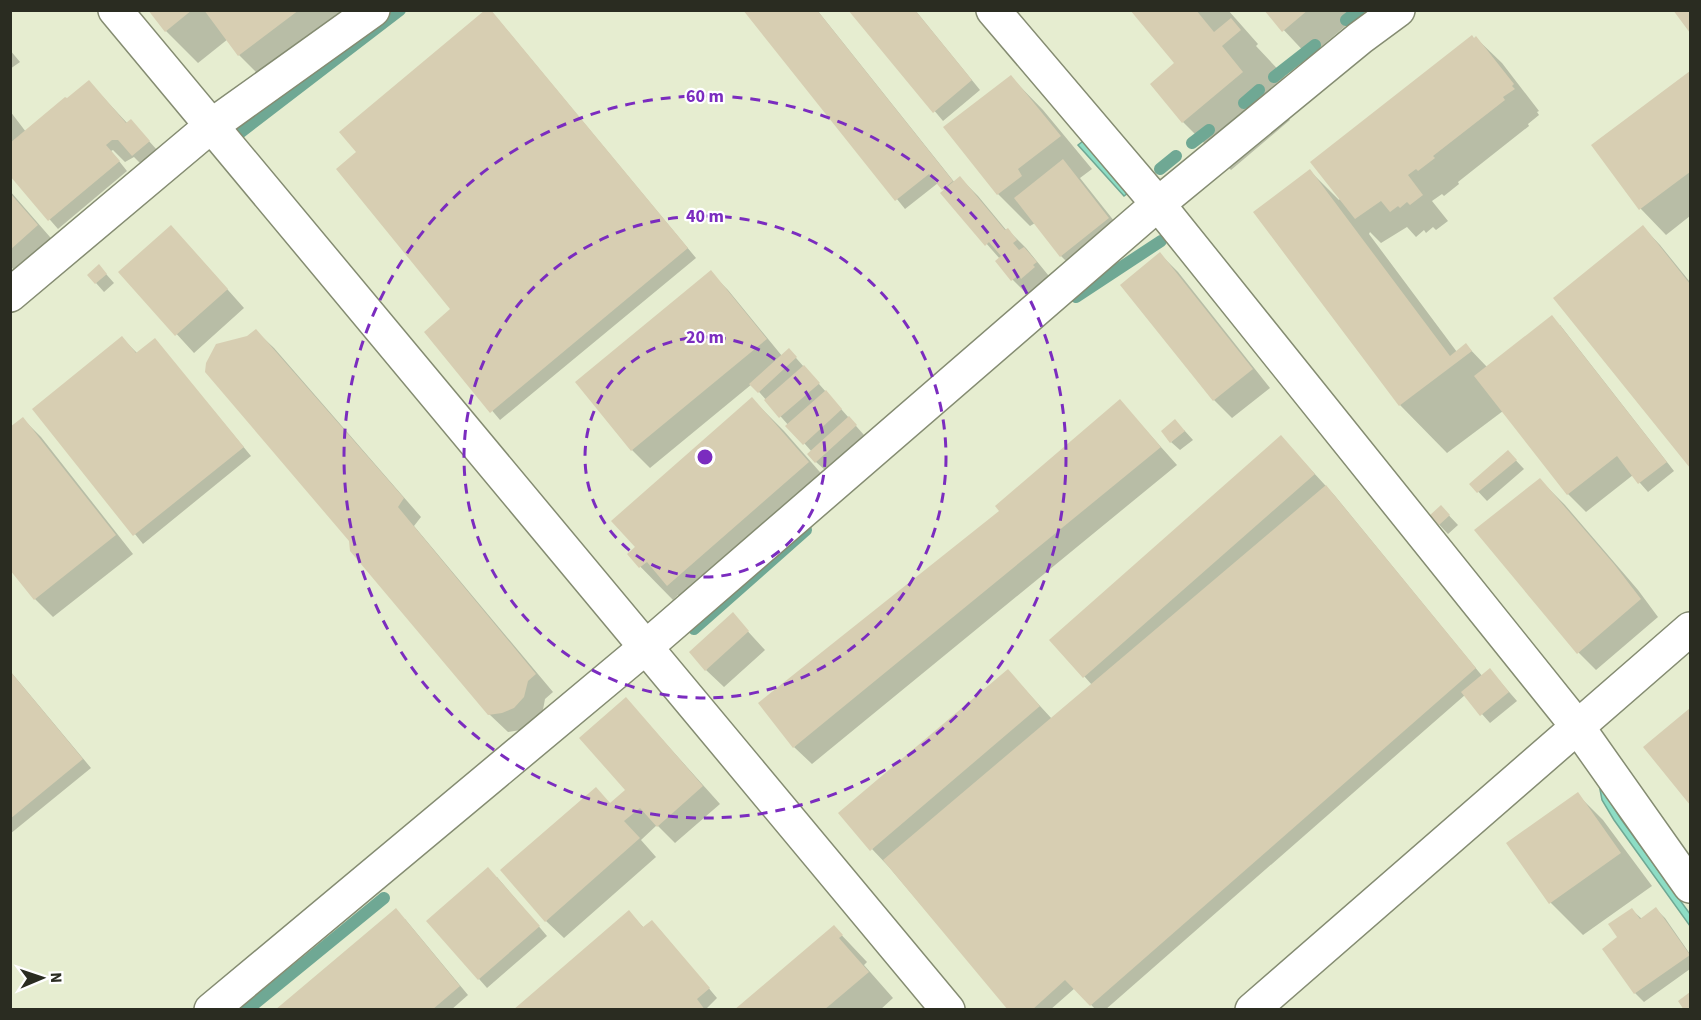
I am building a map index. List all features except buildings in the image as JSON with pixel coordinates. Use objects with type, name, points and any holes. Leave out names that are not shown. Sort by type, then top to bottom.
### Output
[{"type":"street","points":[[115,10],[948,1010]]},
{"type":"street","points":[[10,295],[211,126],[373,10]]},
{"type":"street","points":[[993,10],[1158,204],[1577,726],[1690,886]]},
{"type":"street","points":[[211,1010],[646,646],[1158,204],[1360,38],[1398,10]]},
{"type":"street","points":[[1252,1010],[1690,629]]},
{"type":"water","points":[[1087,138],[1132,190],[1124,196],[1078,145]]},
{"type":"water","points":[[1599,784],[1621,819],[1690,914],[1690,926],[1614,820],[1602,800]]},
{"type":"waterway","points":[[241,132],[400,10]]},
{"type":"waterway","points":[[1346,20],[1359,10]]},
{"type":"waterway","points":[[1274,77],[1315,45]]},
{"type":"waterway","points":[[1244,103],[1259,90]]},
{"type":"waterway","points":[[1192,143],[1209,130]]},
{"type":"waterway","points":[[1160,169],[1176,156]]},
{"type":"waterway","points":[[1076,297],[1161,241]]},
{"type":"waterway","points":[[694,629],[806,530]]},
{"type":"waterway","points":[[247,1010],[384,898]]}]
